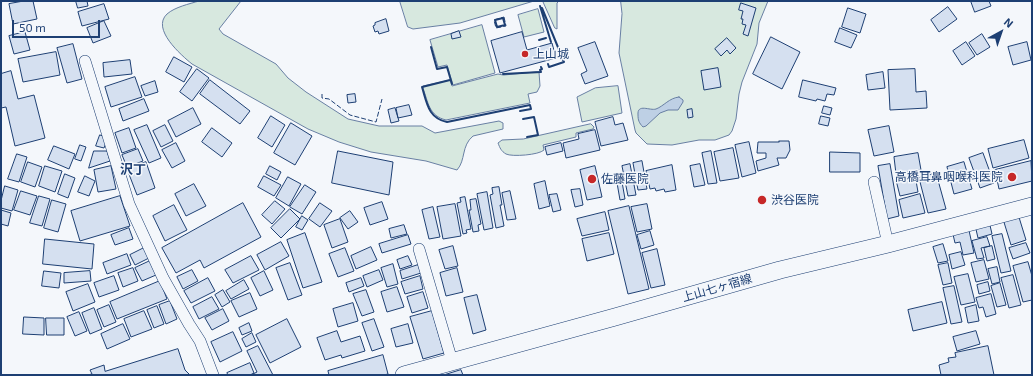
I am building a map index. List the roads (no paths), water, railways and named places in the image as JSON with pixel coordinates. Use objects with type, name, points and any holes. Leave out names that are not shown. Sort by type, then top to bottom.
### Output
[{"type":"main road","name":"上山七ヶ宿線","points":[[404,375],[615,318],[780,270],[888,244],[1032,206]]},
{"type":"street","points":[[85,61],[128,204],[163,278],[200,341],[213,375]]},
{"type":"street","points":[[874,182],[888,244]]},
{"type":"street","points":[[419,249],[452,361]]},
{"type":"water","points":[[679,97],[683,100],[683,102],[678,110],[668,110],[660,113],[643,127],[638,117],[638,111],[640,109],[656,109],[672,99]]},
{"type":"place","name":"上山城","points":[[525,54]]},
{"type":"place","name":"高橋耳鼻咽喉科医院","points":[[1012,177]]},
{"type":"place","name":"佐藤医院","points":[[592,179]]},
{"type":"place","name":"渋谷医院","points":[[762,200]]},
{"type":"district","name":"沢丁","points":[[133,170]]}]
